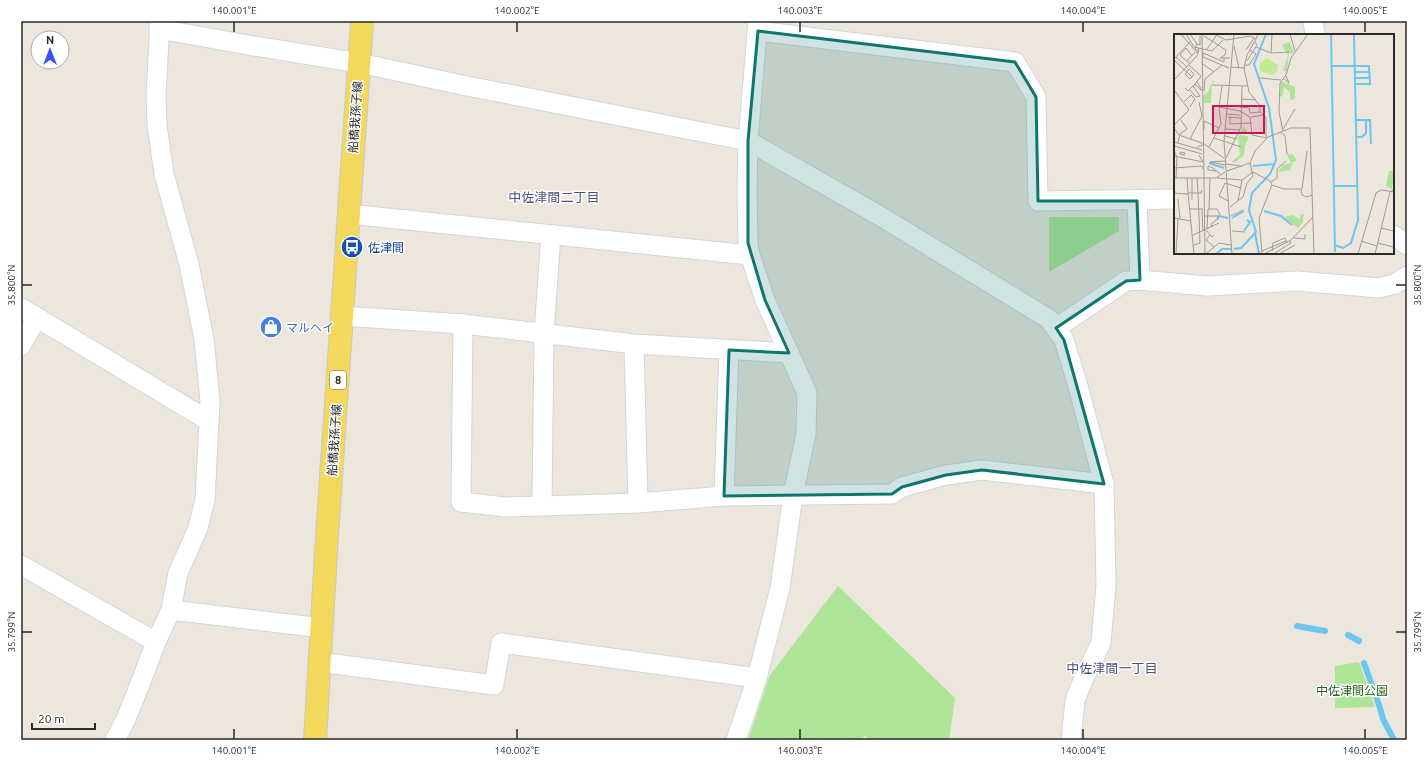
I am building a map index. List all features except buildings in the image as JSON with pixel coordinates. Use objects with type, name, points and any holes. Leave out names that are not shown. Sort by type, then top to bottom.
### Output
[{"type":"main road","name":"船橋我孫子線","points":[[315,740],[348,214],[362,21]]},
{"type":"street","points":[[1313,21],[1315,34]]},
{"type":"street","points":[[115,740],[126,719],[156,642],[171,610],[178,573],[198,528],[205,500],[210,401],[204,339],[189,264],[164,174],[157,125],[156,96],[159,25],[248,45],[359,63],[475,88],[748,141],[887,220],[1049,320],[1064,340],[1104,484],[1106,585],[1101,643],[1075,700],[1071,740]]},
{"type":"street","points":[[736,740],[757,678],[780,588],[793,495],[806,434],[807,393],[765,300],[750,255],[748,243],[748,141],[758,26],[1015,62],[1036,97],[1038,201],[1137,201],[1174,199]]},
{"type":"street","points":[[1137,201],[1140,280]]},
{"type":"street","points":[[348,214],[750,255]]},
{"type":"street","points":[[542,505],[544,333],[551,235]]},
{"type":"street","points":[[1394,236],[1407,245]]},
{"type":"street","points":[[1056,328],[1126,281],[1140,280],[1207,286],[1297,281],[1379,288],[1395,284],[1407,276]]},
{"type":"street","points":[[21,346],[29,313],[209,421]]},
{"type":"street","points":[[342,316],[463,324],[634,344],[789,354]]},
{"type":"street","points":[[463,324],[461,502],[505,507],[638,503],[724,496],[892,494],[902,487],[946,475],[982,470],[1104,484]]},
{"type":"street","points":[[634,344],[638,503]]},
{"type":"street","points":[[724,496],[729,350]]},
{"type":"street","points":[[21,565],[156,642]]},
{"type":"street","points":[[171,610],[322,628]]},
{"type":"street","points":[[319,662],[494,685],[501,643],[757,678]]},
{"type":"highlighted area","points":[[758,31],[1015,62],[1036,97],[1038,201],[1137,201],[1140,280],[1126,281],[1056,328],[1064,340],[1104,484],[982,470],[946,475],[902,487],[892,494],[724,496],[729,350],[789,353],[765,300],[748,243],[748,141]]},
{"type":"green space","points":[[1049,217],[1119,217],[1119,231],[1049,272]]},
{"type":"green space","points":[[838,586],[955,698],[949,740],[868,740],[865,736],[860,740],[748,740],[770,675]]},
{"type":"green space","name":"中佐津間公園","points":[[1359,662],[1375,707],[1335,708],[1335,666]]},
{"type":"waterway","points":[[1297,626],[1325,631]]},
{"type":"waterway","points":[[1348,635],[1359,641]]},
{"type":"waterway","points":[[1364,663],[1383,719],[1394,740]]},
{"type":"place","name":"佐津間","points":[[352,247]]},
{"type":"place","name":"マルヘイ","points":[[271,327]]},
{"type":"district","name":"中佐津間二丁目","points":[[554,197]]},
{"type":"district","name":"中佐津間一丁目","points":[[1112,668]]}]
